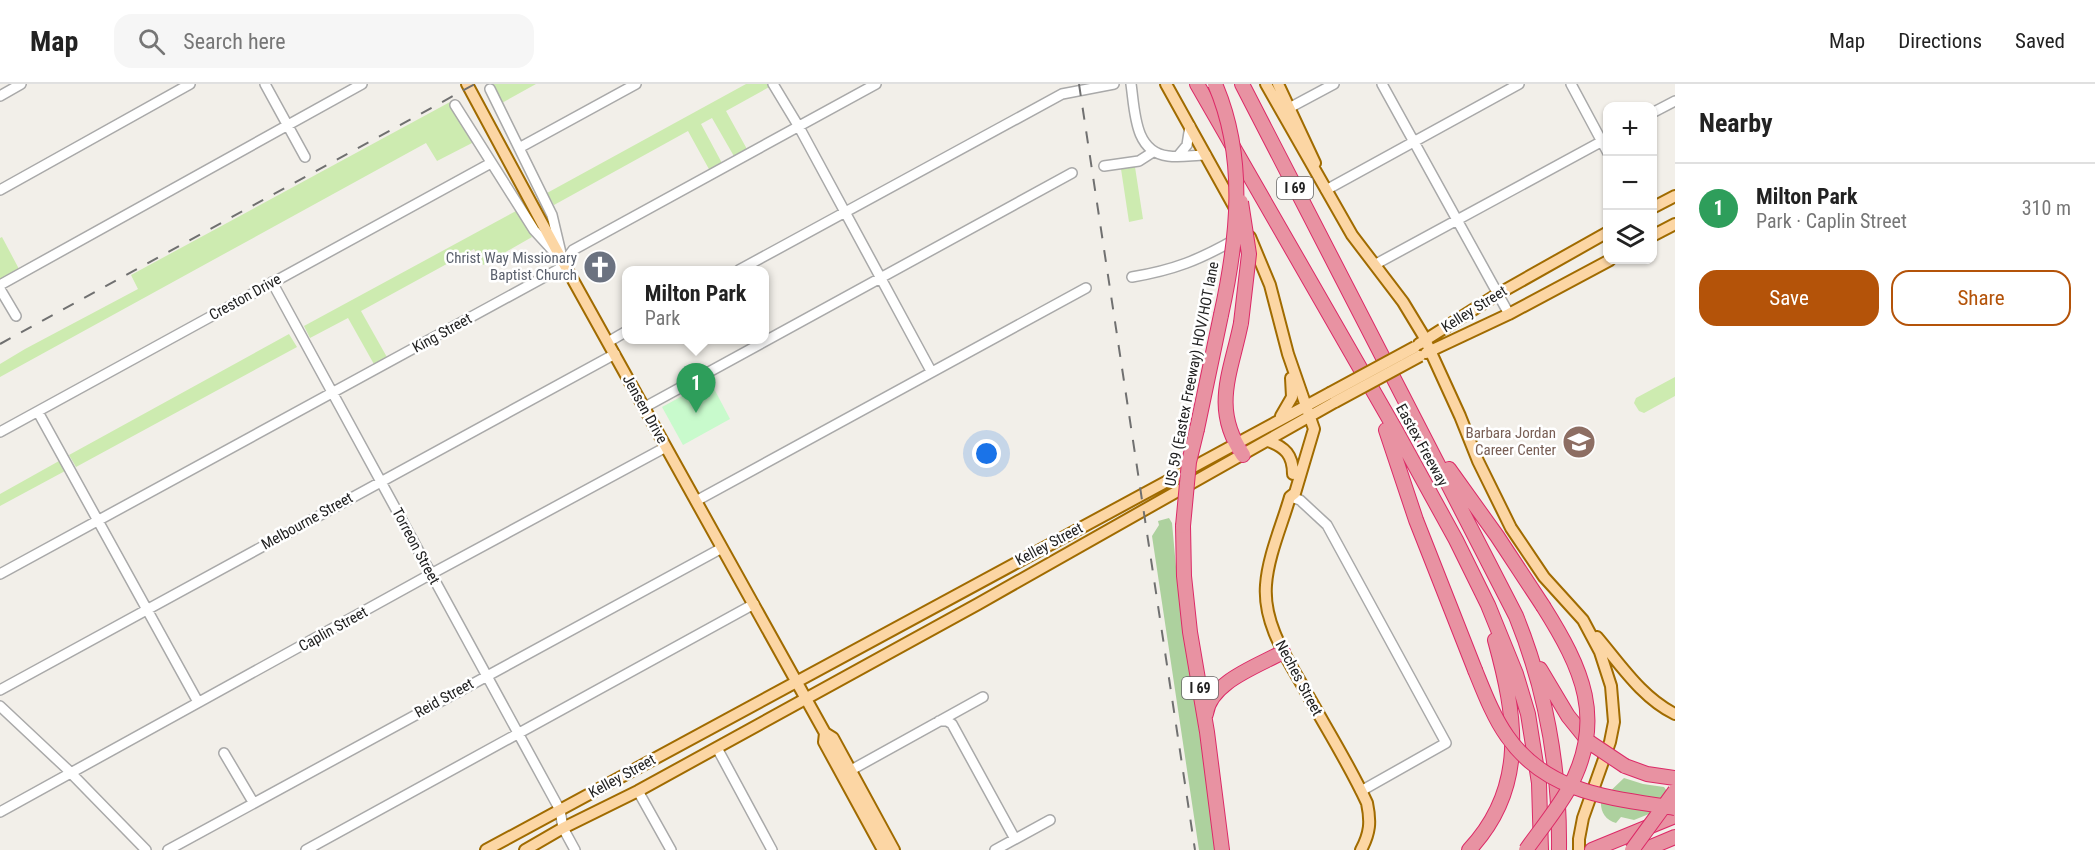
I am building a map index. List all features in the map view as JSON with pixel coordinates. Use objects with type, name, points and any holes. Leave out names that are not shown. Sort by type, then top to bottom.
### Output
[{"type":"highway","name":"Eastex Freeway","points":[[1197,84],[1443,517],[1480,589],[1514,667],[1528,714],[1539,783],[1541,850]]},
{"type":"highway","name":"US 59 (Eastex Freeway) HOV/HOT lane","points":[[1215,84],[1233,140],[1237,185],[1231,271],[1189,462],[1183,526],[1184,576],[1190,632],[1205,719],[1222,850]]},
{"type":"highway","name":"Eastex Freeway","points":[[1242,84],[1503,587],[1528,648],[1552,743],[1559,850]]},
{"type":"highway","points":[[1237,185],[1245,219],[1249,254],[1241,323],[1224,397],[1227,424],[1239,450]]},
{"type":"highway","points":[[1353,357],[1391,441],[1416,520],[1475,670],[1492,710],[1508,738],[1527,759],[1562,783],[1584,791],[1675,808]]},
{"type":"highway","points":[[1420,429],[1497,536],[1543,606],[1576,663],[1585,689],[1588,719],[1584,749],[1575,776],[1562,799],[1526,850]]},
{"type":"highway","points":[[1468,850],[1484,831],[1498,806],[1509,777],[1513,752],[1513,724],[1509,694],[1480,589]]},
{"type":"highway","points":[[1528,648],[1568,716],[1589,742],[1625,766],[1647,774],[1675,778]]},
{"type":"highway","points":[[1205,719],[1210,698],[1220,687],[1283,652]]},
{"type":"highway","points":[[1632,850],[1675,791]]},
{"type":"highway","points":[[1592,850],[1675,816]]},
{"type":"highway","points":[[1644,850],[1675,837]]},
{"type":"main road","name":"Jensen Drive","points":[[467,84],[563,262],[825,733],[833,738],[883,850]]},
{"type":"main road","points":[[1166,84],[1248,231],[1270,285],[1288,354],[1308,410]]},
{"type":"main road","points":[[1266,84],[1352,235],[1403,302],[1425,339]]},
{"type":"main road","points":[[1278,84],[1311,150],[1319,176]]},
{"type":"main road","points":[[1657,206],[1675,196]]},
{"type":"main road","points":[[1657,234],[1675,224]]},
{"type":"main road","name":"Kelley Street","points":[[1422,351],[1425,339],[1498,294],[1603,235]]},
{"type":"main road","name":"Kelley Street","points":[[525,850],[563,828],[638,791],[806,698],[1239,450],[1277,421],[1308,410],[1422,351],[1509,314],[1603,264]]},
{"type":"main road","points":[[1422,351],[1461,416],[1478,461],[1511,528],[1544,577],[1648,696],[1675,714]]},
{"type":"main road","points":[[1277,421],[1286,410],[1292,397],[1288,354]]},
{"type":"main road","name":"Kelley Street","points":[[486,850],[797,680],[1239,450],[1268,441],[1308,410]]},
{"type":"main road","name":"Neches Street","points":[[1290,497],[1288,492],[1308,410]]},
{"type":"main road","name":"Neches Street","points":[[1308,410],[1314,429],[1295,493],[1290,497],[1269,565],[1266,602],[1269,620],[1283,652],[1367,803],[1371,820],[1369,833],[1361,850]]},
{"type":"main road","points":[[1268,441],[1278,444],[1288,453],[1293,474]]},
{"type":"main road","points":[[1579,850],[1578,839],[1583,818],[1610,742],[1614,722],[1612,695],[1606,669],[1583,620]]},
{"type":"main road","name":"Jensen Drive","points":[[847,773],[894,850]]},
{"type":"street","points":[[0,96],[21,84]]},
{"type":"street","points":[[0,190],[190,84]]},
{"type":"street","points":[[265,84],[305,157]]},
{"type":"street","points":[[16,316],[0,287],[362,84]]},
{"type":"street","points":[[519,148],[636,84]]},
{"type":"street","points":[[773,84],[799,127],[931,371]]},
{"type":"street","name":"King Street","points":[[0,574],[559,269],[573,250],[876,84]]},
{"type":"street","points":[[745,266],[1062,94],[1114,84]]},
{"type":"street","points":[[1131,84],[1141,139],[1153,152],[1172,157],[1206,155]]},
{"type":"street","points":[[1291,107],[1334,84]]},
{"type":"street","points":[[1382,84],[1509,314]]},
{"type":"street","points":[[1326,190],[1520,84]]},
{"type":"street","points":[[1571,84],[1603,138]]},
{"type":"street","points":[[490,89],[552,215],[563,262]]},
{"type":"street","points":[[1657,112],[1675,101]]},
{"type":"street","points":[[455,105],[534,230],[563,262]]},
{"type":"street","points":[[1178,156],[1188,145],[1190,126]]},
{"type":"street","points":[[1376,264],[1603,141]]},
{"type":"street","points":[[1104,166],[1139,161],[1153,152]]},
{"type":"street","name":"Creston Drive","points":[[0,432],[491,163]]},
{"type":"street","points":[[769,339],[1072,173]]},
{"type":"street","points":[[1132,277],[1164,272],[1193,262],[1248,231]]},
{"type":"street","name":"Torreon Street","points":[[272,282],[519,733],[560,810],[563,828],[575,850]]},
{"type":"street","points":[[696,501],[1086,288]]},
{"type":"street","points":[[608,342],[622,335]]},
{"type":"street","points":[[645,407],[760,344]]},
{"type":"street","name":"Melbourne Street","points":[[0,690],[615,354]]},
{"type":"street","points":[[38,412],[198,702]]},
{"type":"street","name":"Caplin Street","points":[[0,812],[666,447]]},
{"type":"street","points":[[1290,497],[1300,500],[1326,525],[1446,743],[1361,791]]},
{"type":"street","name":"Reid Street","points":[[168,850],[722,548]]},
{"type":"street","points":[[306,850],[754,604]]},
{"type":"street","points":[[847,773],[983,697]]},
{"type":"street","points":[[0,706],[66,768],[146,850]]},
{"type":"street","points":[[939,721],[952,724],[1015,839]]},
{"type":"street","points":[[717,748],[772,850]]},
{"type":"street","points":[[224,753],[253,802]]},
{"type":"street","points":[[638,791],[671,850]]},
{"type":"street","points":[[995,850],[1050,820]]},
{"type":"green space","points":[[489,84],[536,84],[500,104]]},
{"type":"green space","points":[[746,84],[770,84],[771,86],[726,111],[748,151],[735,158],[712,118],[701,124],[723,165],[710,171],[688,131],[554,205],[547,193]]},
{"type":"green space","points":[[450,102],[474,142],[437,161],[426,143],[0,377],[0,364],[138,289],[131,275]]},
{"type":"green space","points":[[1135,167],[1143,219],[1129,222],[1121,169]]},
{"type":"green space","points":[[516,211],[532,237],[483,265],[474,249],[361,311],[388,359],[375,366],[348,318],[310,338],[304,326]]},
{"type":"green space","points":[[2,237],[19,269],[0,279],[0,238]]},
{"type":"green space","points":[[289,334],[297,347],[76,467],[69,455]]},
{"type":"green space","points":[[1675,377],[1675,396],[1644,413],[1639,411],[1634,403],[1636,398]]},
{"type":"green space","points":[[710,381],[730,419],[683,445],[662,407]]},
{"type":"green space","points":[[59,461],[65,471],[0,506],[0,494]]},
{"type":"green space","points":[[1169,518],[1172,523],[1178,589],[1217,850],[1199,850],[1152,536],[1159,525],[1158,521]]},
{"type":"green space","points":[[1624,778],[1664,787],[1667,791],[1659,810],[1634,820],[1621,817],[1616,823],[1606,817],[1601,808],[1601,800]]},
{"type":"railway","points":[[0,344],[475,84]]},
{"type":"railway","points":[[1079,84],[1195,850]]},
{"type":"place","name":"Christ Way Missionary Baptist Church","points":[[600,267]]},
{"type":"place","name":"Milton Park","points":[[696,413]]},
{"type":"place","name":"Barbara Jordan Career Center","points":[[1579,442]]}]
